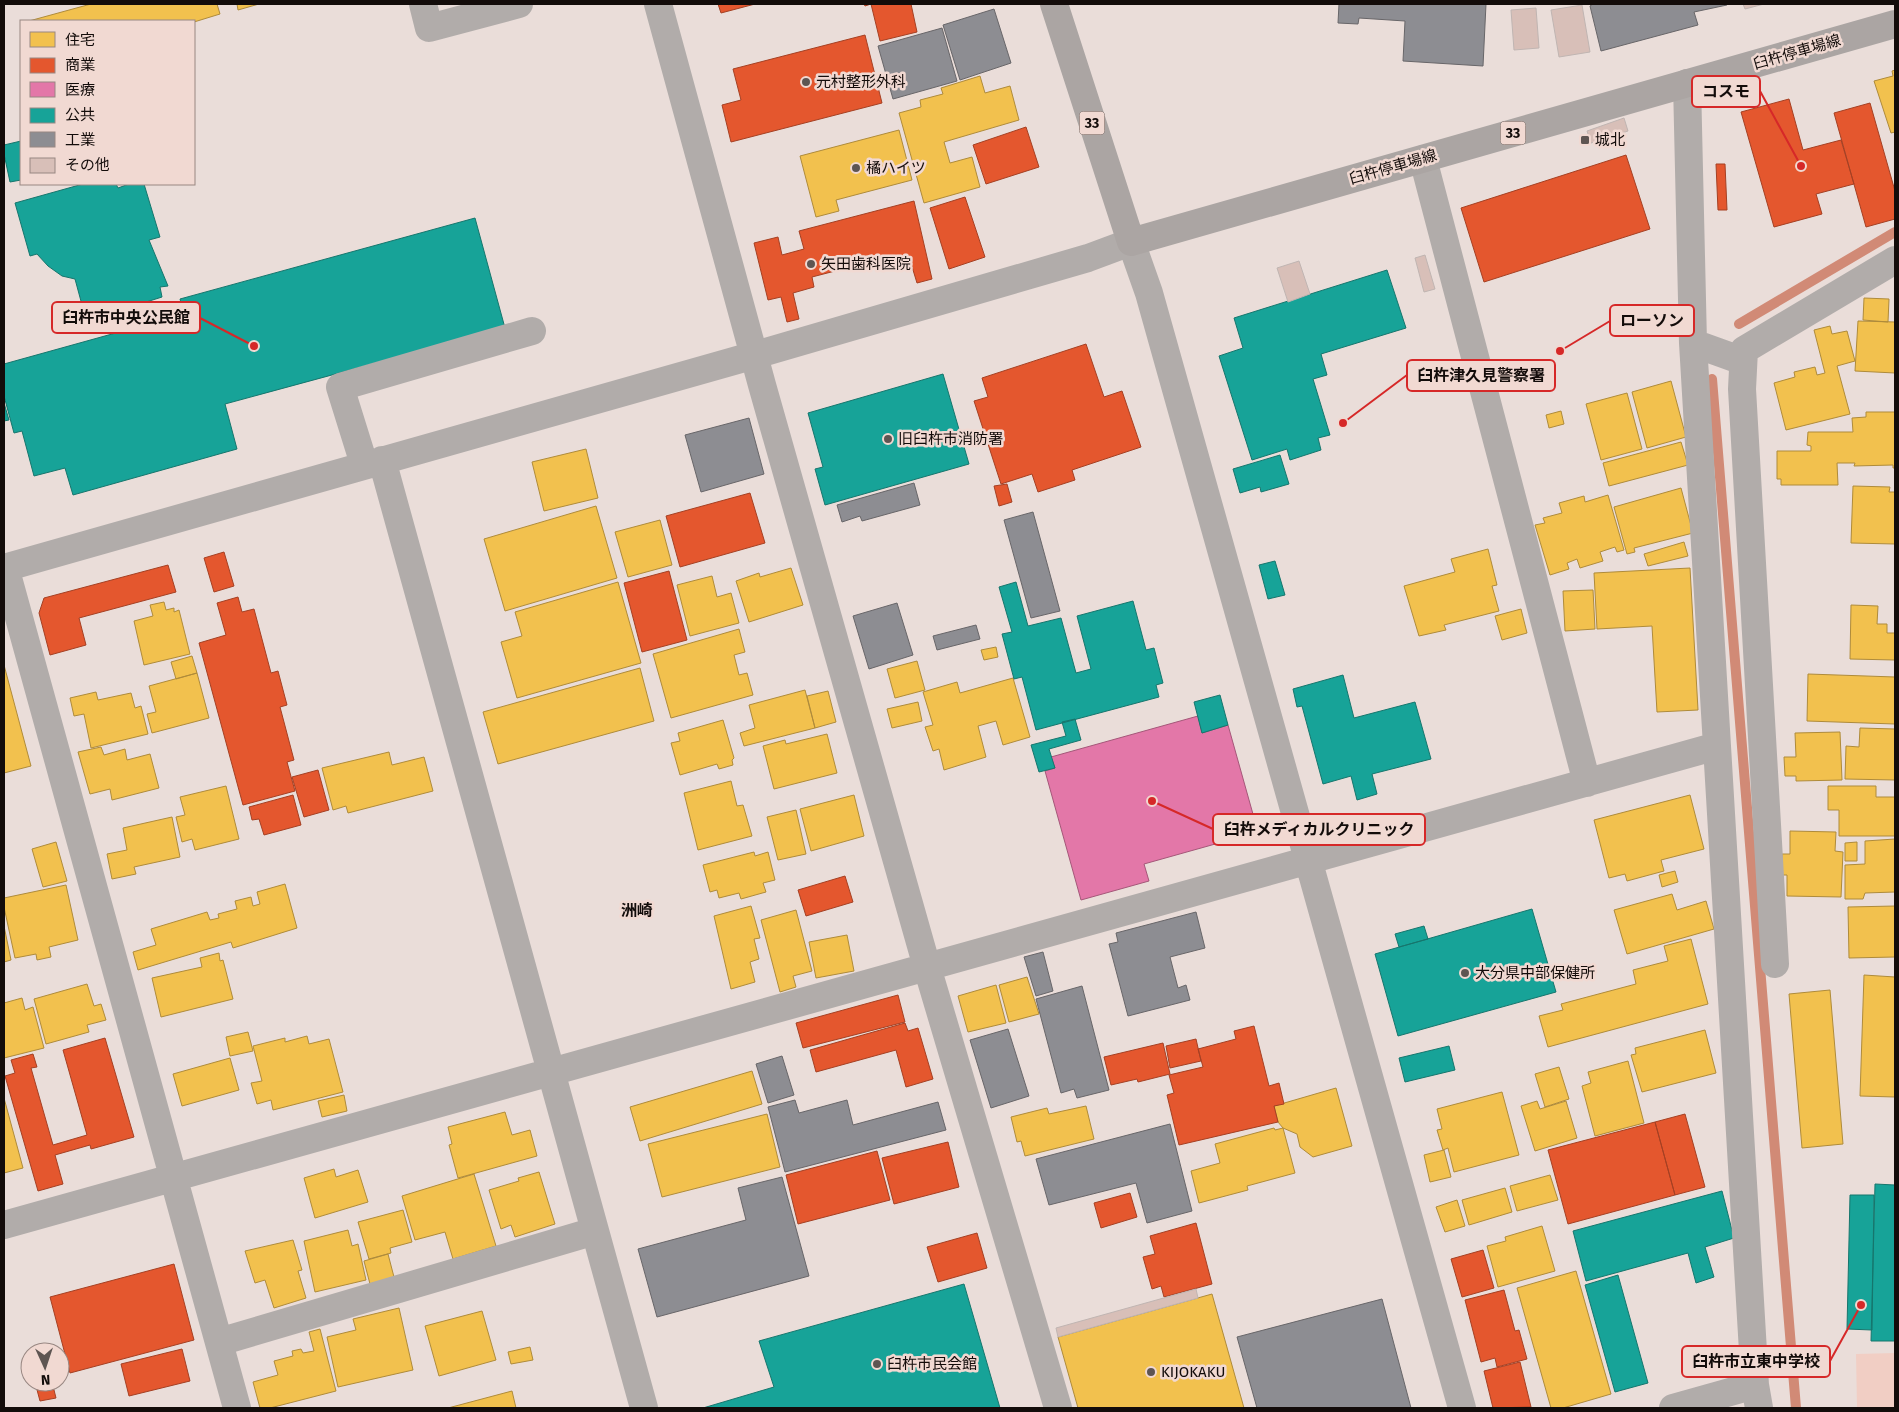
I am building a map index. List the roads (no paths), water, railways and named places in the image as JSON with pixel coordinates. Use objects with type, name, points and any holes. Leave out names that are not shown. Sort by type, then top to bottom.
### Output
[{"type":"main road","name":"33","points":[[1054,4],[1131,242]]},
{"type":"main road","name":"臼杵停車場線","points":[[1131,242],[1895,24]]},
{"type":"street","points":[[423,4],[430,28],[519,4]]},
{"type":"street","points":[[658,4],[927,967],[1058,1408]]},
{"type":"street","points":[[1673,1408],[1757,1397],[1693,343],[1687,83]]},
{"type":"street","points":[[1423,159],[1587,783]]},
{"type":"street","points":[[237,1408],[4,567],[755,355],[1088,258],[1131,242],[1149,293],[1462,1408]]},
{"type":"street","points":[[1775,964],[1743,399],[1744,350],[1895,260]]},
{"type":"street","points":[[532,331],[340,387],[373,462],[551,1072],[644,1408]]},
{"type":"street","points":[[1693,343],[1743,361]]},
{"type":"street","points":[[4,1225],[1717,746]]},
{"type":"street","points":[[219,1342],[595,1232]]},
{"type":"waterway","points":[[1739,324],[1895,232]]},
{"type":"waterway","points":[[1712,379],[1796,1408]]},
{"type":"place","name":"元村整形外科","points":[[806,82]]},
{"type":"place","name":"城北","points":[[1585,140]]},
{"type":"place","name":"コスモ","points":[[1801,166]]},
{"type":"place","name":"橘ハイツ","points":[[856,168]]},
{"type":"place","name":"矢田歯科医院","points":[[811,264]]},
{"type":"place","name":"臼杵市中央公民館","points":[[254,346]]},
{"type":"place","name":"ローソン","points":[[1560,351]]},
{"type":"place","name":"臼杵津久見警察署","points":[[1343,423]]},
{"type":"place","name":"旧臼杵市消防署","points":[[888,439]]},
{"type":"place","name":"臼杵メディカルクリニック","points":[[1152,801]]},
{"type":"place","name":"大分県中部保健所","points":[[1465,973]]},
{"type":"place","name":"臼杵市立東中学校","points":[[1861,1305]]},
{"type":"place","name":"臼杵市民会館","points":[[877,1364]]},
{"type":"place","name":"KIJOKAKU","points":[[1151,1372]]},
{"type":"district","name":"洲崎","points":[[637,910]]}]
